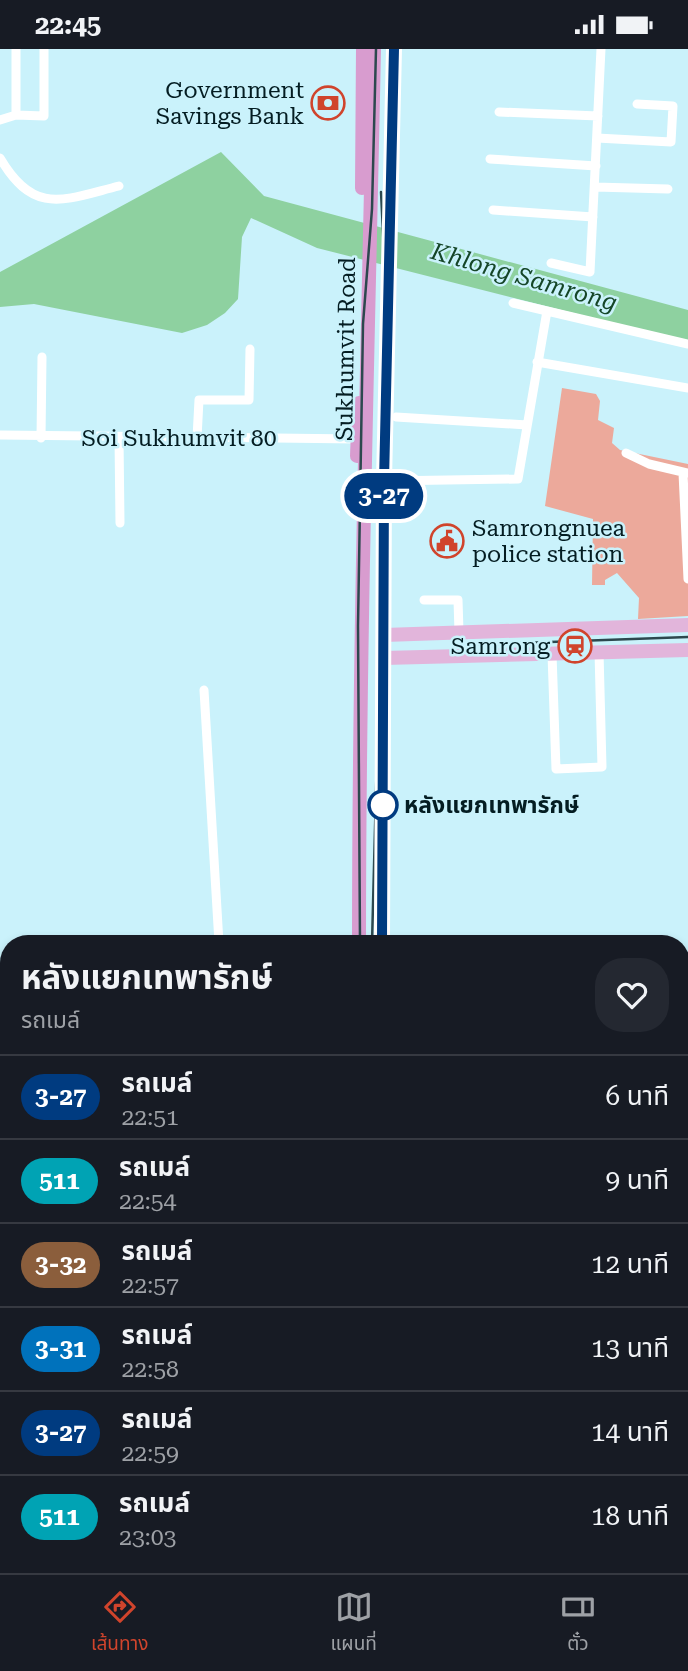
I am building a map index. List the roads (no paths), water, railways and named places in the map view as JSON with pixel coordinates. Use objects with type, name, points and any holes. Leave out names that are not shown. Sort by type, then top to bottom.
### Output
[{"type":"highway","points":[[363,49],[362,196],[363,202],[381,214],[393,213],[398,205],[400,49]]},
{"type":"highway","name":"Sukhumvit Road","points":[[359,935],[359,643],[368,424],[374,49]]},
{"type":"highway","name":"Sukhumvit Road","points":[[382,935],[384,481],[391,420],[394,49]]},
{"type":"highway","points":[[364,495],[358,472],[357,439],[362,333],[368,315],[390,317],[396,326],[391,420]]},
{"type":"highway","points":[[362,552],[384,552]]},
{"type":"highway","points":[[359,643],[384,635]]},
{"type":"highway","points":[[359,643],[384,657]]},
{"type":"main road","points":[[384,635],[688,625]]},
{"type":"main road","points":[[384,657],[688,650]]},
{"type":"street","points":[[16,49],[16,115]]},
{"type":"street","points":[[0,120],[16,115],[44,116],[44,49]]},
{"type":"street","points":[[551,263],[590,272],[601,49]]},
{"type":"street","points":[[597,138],[671,142],[673,106],[637,104]]},
{"type":"street","points":[[499,112],[598,116]]},
{"type":"street","points":[[0,158],[16,184],[35,196],[76,197],[119,186]]},
{"type":"street","points":[[490,159],[596,166]]},
{"type":"street","points":[[595,187],[668,189]]},
{"type":"street","points":[[493,210],[593,217]]},
{"type":"street","points":[[513,303],[688,344]]},
{"type":"street","points":[[384,481],[516,480],[547,310]]},
{"type":"street","points":[[197,438],[199,400],[249,400],[250,349]]},
{"type":"street","points":[[41,438],[42,357]]},
{"type":"street","points":[[537,362],[688,389]]},
{"type":"street","points":[[391,420],[527,425]]},
{"type":"street","name":"Soi Sukhumvit 80","points":[[0,435],[41,438],[357,439]]},
{"type":"street","points":[[119,438],[120,523]]},
{"type":"street","points":[[626,453],[685,473],[688,579]]},
{"type":"street","points":[[424,600],[458,600],[459,632]]},
{"type":"street","points":[[552,653],[556,769],[602,767],[599,652]]},
{"type":"street","points":[[204,690],[219,935]]},
{"type":"water","name":"Khlong Samrong","points":[[221,152],[264,196],[688,310],[688,342],[317,248],[251,218],[242,237],[238,299],[225,313],[207,325],[182,333],[34,304],[0,307],[0,272]]},
{"type":"railway","points":[[360,935],[358,626],[363,324],[372,209],[376,49]]},
{"type":"railway","points":[[372,935],[388,333],[381,192]]},
{"type":"railway","points":[[467,645],[688,637]]},
{"type":"place","name":"Government Savings Bank","points":[[328,103]]},
{"type":"place","name":"Samrongnuea police station","points":[[447,541]]},
{"type":"place","name":"Samrong","points":[[575,646]]},
{"type":"place","name":"หลังแยกเทพารักษ์","points":[[383,805]]}]
